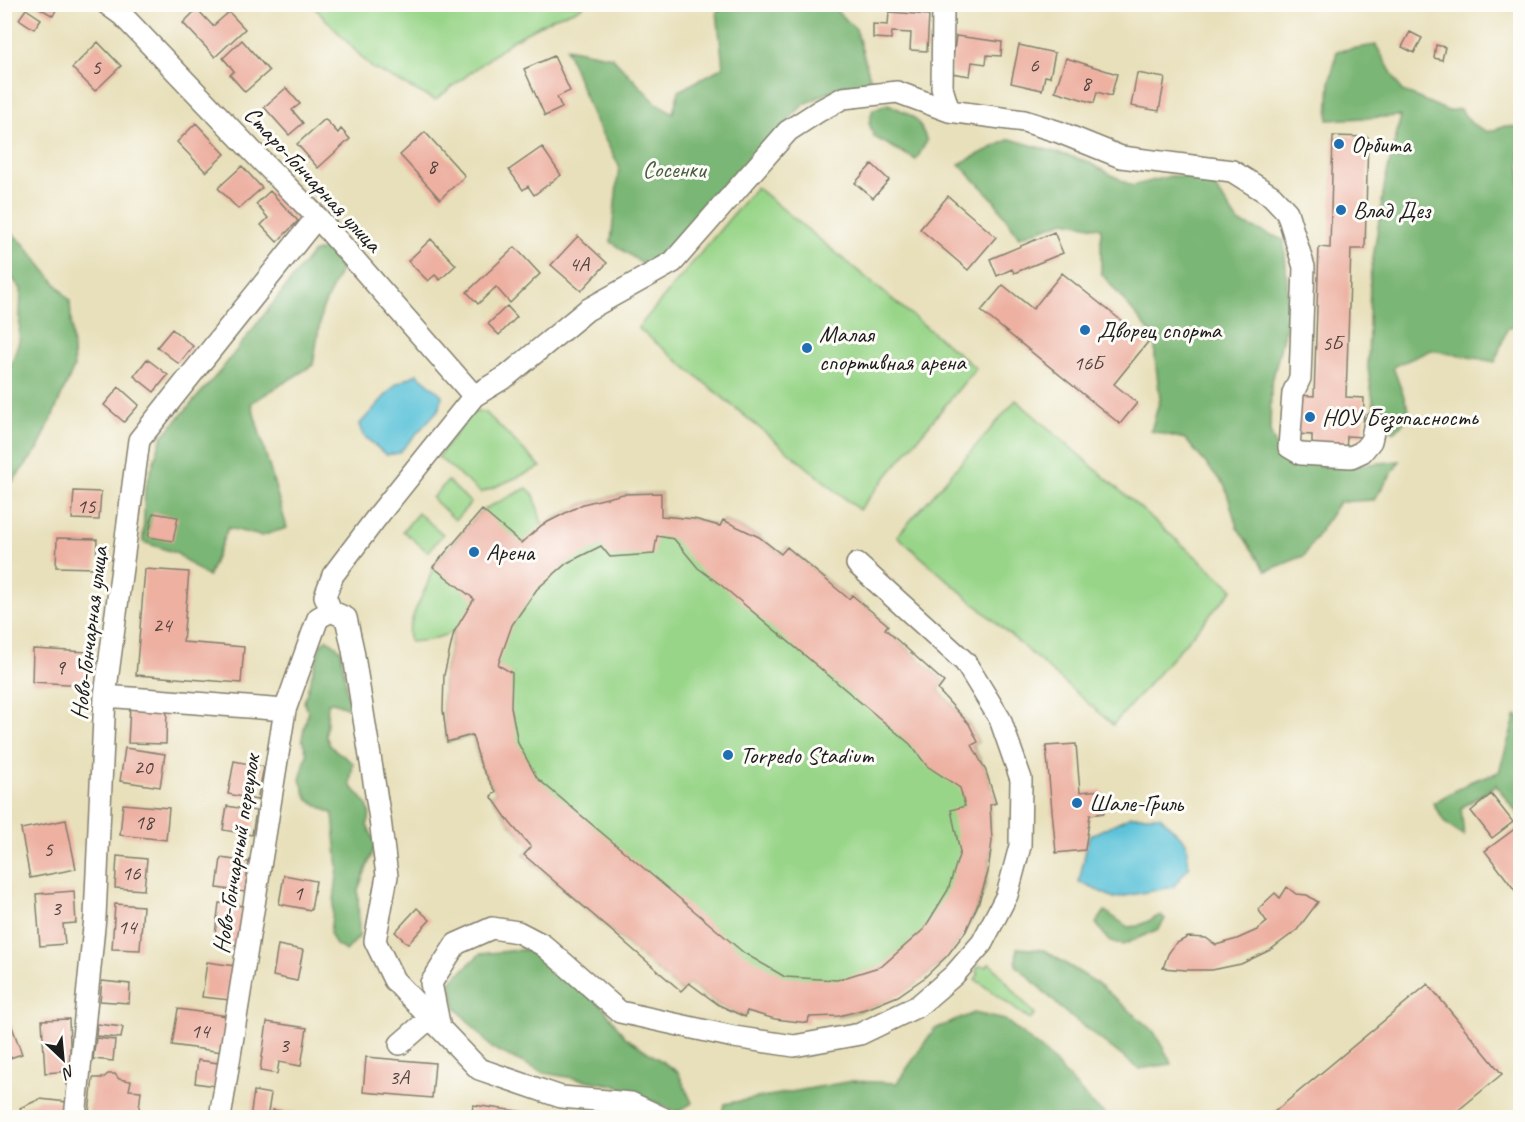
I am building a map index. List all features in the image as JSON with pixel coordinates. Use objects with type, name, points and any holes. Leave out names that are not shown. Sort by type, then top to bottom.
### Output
[{"type":"street","name":"Старо-Гончарная улица","points":[[107,4],[122,15],[317,217],[474,396]]},
{"type":"street","points":[[944,4],[942,88],[949,111]]},
{"type":"street","points":[[663,1118],[631,1103],[560,1104],[528,1095],[479,1069],[394,980],[375,941],[387,876],[380,819],[346,618],[331,611],[325,596],[333,575],[376,517],[474,396],[507,376],[587,310],[673,262],[788,131],[843,98],[897,92],[949,111],[1024,122],[1059,132],[1121,157],[1232,171],[1272,196],[1287,212],[1304,267],[1300,378],[1293,393],[1289,447],[1301,454],[1351,457],[1362,452],[1371,441],[1375,423]]},
{"type":"street","name":"Ново-Гончарная улица","points":[[75,1118],[95,917],[105,696],[139,440],[317,217]]},
{"type":"street","points":[[435,1023],[431,983],[456,944],[492,928],[518,932],[543,945],[620,1012],[734,1037],[794,1046],[860,1034],[918,1006],[954,975],[982,943],[1007,895],[1020,846],[1021,779],[1000,719],[965,662],[857,564]]},
{"type":"street","name":"Ново-Гончарный переулок","points":[[220,1118],[285,710],[318,618],[331,611]]},
{"type":"street","points":[[105,696],[285,710]]},
{"type":"street","points":[[400,1044],[435,1023]]},
{"type":"green space","points":[[312,5],[585,5],[553,18],[512,41],[435,100],[372,68]]},
{"type":"green space","name":"Сосенки","points":[[731,5],[830,5],[856,29],[874,92],[845,84],[803,105],[758,152],[705,220],[644,265],[611,242],[619,166],[593,117],[566,48],[612,57],[656,103],[673,113],[679,91],[723,67],[717,11]]},
{"type":"green space","points":[[1376,45],[1402,91],[1448,111],[1460,109],[1472,124],[1488,132],[1505,126],[1520,127],[1520,322],[1507,329],[1495,362],[1431,350],[1393,367],[1411,416],[1393,432],[1375,414],[1368,368],[1370,278],[1385,182],[1401,116],[1328,120],[1330,81],[1337,51]]},
{"type":"green space","points":[[888,104],[913,117],[923,132],[927,141],[916,160],[874,137],[869,123],[873,109]]},
{"type":"green space","points":[[1010,139],[1086,161],[1132,186],[1171,176],[1209,178],[1238,222],[1284,240],[1289,313],[1271,386],[1270,432],[1279,453],[1333,468],[1400,461],[1374,500],[1339,502],[1304,556],[1266,571],[1237,527],[1225,486],[1185,439],[1151,431],[1160,399],[1155,338],[1101,273],[1101,228],[1065,221],[1019,237],[993,199],[959,164]]},
{"type":"green space","name":"Малая спортивная арена","points":[[756,187],[976,368],[859,510],[638,328]]},
{"type":"green space","points":[[4,226],[24,244],[70,301],[74,367],[38,449],[5,491],[5,383],[19,341],[21,289],[5,269]]},
{"type":"green space","points":[[333,246],[346,259],[322,310],[313,365],[251,403],[287,528],[261,536],[228,528],[208,577],[176,553],[143,542],[145,489],[162,437],[221,370],[312,253]]},
{"type":"green space","points":[[1016,400],[1233,589],[1113,725],[897,536]]},
{"type":"green space","points":[[472,412],[485,412],[541,467],[481,493],[438,457]]},
{"type":"green space","points":[[448,481],[471,503],[455,520],[432,498]]},
{"type":"green space","name":"Torpedo Stadium","points":[[527,488],[534,495],[542,525],[583,504],[623,494],[661,493],[661,516],[694,519],[720,526],[723,520],[759,537],[781,554],[787,547],[849,599],[852,595],[888,625],[885,629],[944,682],[938,690],[969,724],[978,742],[973,745],[986,771],[996,803],[990,805],[990,865],[974,914],[951,951],[920,980],[883,1002],[845,1015],[748,1011],[745,1017],[719,1005],[689,983],[681,991],[524,855],[531,847],[491,796],[496,792],[481,766],[472,736],[447,742],[443,710],[444,675],[454,632],[430,640],[410,642],[408,632],[433,567],[482,510]]},
{"type":"green space","points":[[418,513],[443,534],[428,552],[403,531]]},
{"type":"green space","points":[[327,639],[341,650],[349,708],[333,702],[328,703],[326,736],[330,746],[353,763],[350,785],[368,808],[370,813],[367,825],[376,844],[358,890],[359,937],[346,951],[336,945],[330,933],[338,868],[333,814],[308,800],[300,780],[307,754],[302,738],[308,712],[304,702],[321,644]]},
{"type":"green space","points":[[1516,715],[1520,719],[1520,817],[1496,785],[1461,808],[1464,836],[1445,823],[1433,803],[1472,781],[1499,772]]},
{"type":"green space","points":[[1105,911],[1128,927],[1138,926],[1161,915],[1165,919],[1159,929],[1123,945],[1108,940],[1096,923]]},
{"type":"green space","points":[[1017,948],[1044,950],[1100,985],[1154,1032],[1172,1064],[1139,1069],[1066,1013],[1016,965]]},
{"type":"green space","points":[[529,949],[603,1007],[625,1037],[678,1072],[692,1103],[678,1112],[614,1085],[544,1073],[492,1048],[456,1008],[450,982],[480,954]]},
{"type":"green space","points":[[990,963],[1035,1015],[1030,1020],[975,979],[978,975],[976,969],[981,966],[986,967]]},
{"type":"green space","points":[[974,1013],[1005,1020],[1047,1054],[1092,1104],[1109,1117],[721,1117],[724,1104],[852,1081],[897,1083],[934,1029]]},
{"type":"water","points":[[417,374],[442,395],[440,408],[399,453],[386,455],[363,435],[359,425],[396,384]]},
{"type":"water","points":[[1131,816],[1160,816],[1186,842],[1189,867],[1173,887],[1114,898],[1079,882],[1089,836]]},
{"type":"building","points":[[33,4],[59,4],[53,16]]},
{"type":"building","points":[[26,9],[41,19],[34,29],[19,19]]},
{"type":"building","points":[[197,9],[213,26],[229,12],[245,29],[215,57],[183,23]]},
{"type":"building","points":[[889,12],[929,15],[927,51],[910,50],[911,33],[892,32],[891,39],[873,38],[873,24],[888,25]]},
{"type":"building","points":[[1410,32],[1422,38],[1414,53],[1402,47]]},
{"type":"building","points":[[956,36],[1002,42],[1001,56],[987,55],[986,64],[972,62],[970,76],[951,73]]},
{"type":"building","points":[[242,40],[269,71],[245,92],[230,75],[234,71],[223,58]]},
{"type":"building","points":[[98,42],[121,66],[95,91],[72,68]]},
{"type":"building","points":[[1019,45],[1055,53],[1050,77],[1045,76],[1042,90],[1011,83]]},
{"type":"building","points":[[1436,45],[1445,47],[1442,60],[1434,58]]},
{"type":"building","points":[[554,56],[570,91],[557,97],[562,108],[545,116],[524,69]]},
{"type":"building","points":[[1066,58],[1117,74],[1111,96],[1097,92],[1094,103],[1055,91]]},
{"type":"building","points":[[1137,73],[1165,78],[1159,111],[1131,106]]},
{"type":"building","points":[[286,88],[300,104],[292,110],[303,123],[289,135],[264,107]]},
{"type":"building","points":[[325,119],[338,133],[341,129],[350,139],[318,168],[297,144]]},
{"type":"building","points":[[196,123],[225,154],[206,172],[177,142]]},
{"type":"building","points":[[425,132],[465,176],[440,199],[400,155]]},
{"type":"building","points":[[1333,136],[1368,137],[1365,249],[1351,249],[1346,397],[1364,398],[1363,437],[1347,436],[1346,452],[1312,451],[1312,435],[1296,434],[1297,395],[1314,396],[1319,247],[1330,248]]},
{"type":"building","points":[[542,147],[561,175],[534,195],[528,186],[523,190],[509,170]]},
{"type":"building","points":[[872,164],[889,180],[873,198],[855,183]]},
{"type":"building","points":[[242,166],[262,188],[238,209],[218,188]]},
{"type":"building","points":[[270,191],[298,221],[277,242],[261,225],[268,218],[256,204]]},
{"type":"building","points":[[948,196],[996,237],[968,270],[920,229]]},
{"type":"building","points":[[1054,232],[1063,253],[1014,273],[1012,269],[997,276],[990,259]]},
{"type":"building","points":[[578,236],[607,263],[581,291],[551,265]]},
{"type":"building","points":[[431,239],[456,265],[440,280],[435,275],[428,281],[408,261]]},
{"type":"building","points":[[515,247],[540,274],[510,303],[496,287],[478,304],[467,292]]},
{"type":"building","points":[[1062,273],[1148,342],[1114,384],[1137,403],[1120,424],[981,311],[1003,285],[1033,309]]},
{"type":"building","points":[[507,306],[517,317],[499,335],[488,324]]},
{"type":"building","points":[[172,329],[193,346],[179,364],[157,347]]},
{"type":"building","points":[[147,359],[168,375],[154,392],[134,376]]},
{"type":"building","points":[[119,387],[139,405],[124,422],[104,405]]},
{"type":"building","points":[[74,491],[101,492],[99,520],[72,519]]},
{"type":"building","points":[[661,493],[661,516],[694,519],[720,526],[723,520],[759,537],[781,554],[787,547],[849,599],[852,595],[888,625],[885,629],[944,682],[938,690],[969,724],[978,742],[972,745],[986,771],[996,803],[990,805],[992,841],[988,872],[979,902],[966,931],[947,956],[924,978],[898,996],[869,1008],[839,1016],[809,1017],[808,1023],[775,1019],[747,1011],[745,1017],[719,1005],[689,983],[681,991],[524,855],[531,847],[491,796],[496,792],[481,766],[472,735],[447,742],[443,710],[444,675],[454,632],[474,599],[433,567],[482,510],[521,543],[542,525],[583,504],[623,494]],"holes":[[[657,536],[674,539],[698,568],[910,744],[927,766],[960,788],[965,806],[951,810],[960,852],[948,890],[924,929],[882,966],[837,980],[785,977],[744,953],[537,778],[518,743],[511,707],[512,673],[498,665],[512,625],[537,589],[567,563],[601,546],[610,557],[654,554]]]},
{"type":"building","points":[[153,513],[178,517],[173,541],[148,537]]},
{"type":"building","points":[[57,538],[97,539],[96,568],[56,567]]},
{"type":"building","points":[[145,569],[189,572],[183,642],[244,647],[241,683],[136,675]]},
{"type":"building","points":[[33,649],[88,652],[86,685],[32,682]]},
{"type":"building","points":[[130,706],[167,707],[166,744],[128,743]]},
{"type":"building","name":"Шале-Гриль","points":[[1076,744],[1080,792],[1102,790],[1104,813],[1090,815],[1085,850],[1056,853],[1046,746]]},
{"type":"building","points":[[125,748],[165,754],[160,787],[120,781]]},
{"type":"building","points":[[234,761],[264,767],[257,800],[228,794]]},
{"type":"building","points":[[1491,794],[1513,822],[1492,838],[1471,811]]},
{"type":"building","points":[[123,804],[169,808],[166,840],[120,835]]},
{"type":"building","points":[[227,806],[256,811],[252,835],[223,830]]},
{"type":"building","points":[[66,820],[76,869],[30,878],[21,829]]},
{"type":"building","points":[[1520,825],[1520,897],[1485,851]]},
{"type":"building","points":[[117,856],[147,859],[144,890],[115,888]]},
{"type":"building","points":[[221,858],[249,862],[245,892],[217,888]]},
{"type":"building","points":[[284,875],[316,881],[311,910],[279,904]]},
{"type":"building","points":[[1287,887],[1296,894],[1307,895],[1318,902],[1297,930],[1270,950],[1241,964],[1212,970],[1163,968],[1175,944],[1188,937],[1206,938],[1216,945],[1257,930],[1267,922],[1258,909],[1275,893],[1280,898]]},
{"type":"building","points":[[74,891],[76,923],[63,924],[65,944],[40,946],[36,894]]},
{"type":"building","points":[[219,903],[243,906],[238,945],[214,942]]},
{"type":"building","points":[[115,904],[143,906],[140,950],[112,949]]},
{"type":"building","points":[[417,908],[430,920],[408,944],[395,932]]},
{"type":"building","points":[[278,945],[303,950],[297,981],[273,976]]},
{"type":"building","points":[[207,962],[235,966],[230,1000],[202,997]]},
{"type":"building","points":[[4,974],[11,991],[4,993]]},
{"type":"building","points":[[102,981],[130,984],[129,1003],[100,1001]]},
{"type":"building","points":[[1428,984],[1502,1074],[1449,1118],[1267,1118]]},
{"type":"building","points":[[178,1009],[227,1016],[222,1052],[172,1045]]},
{"type":"building","points":[[69,1019],[71,1071],[45,1073],[42,1020]]},
{"type":"building","points":[[267,1022],[307,1028],[301,1066],[279,1062],[277,1074],[260,1071]]},
{"type":"building","points":[[11,1024],[22,1054],[4,1060],[4,1026]]},
{"type":"building","points":[[97,1024],[123,1027],[121,1038],[96,1036]]},
{"type":"building","points":[[96,1038],[115,1040],[113,1061],[93,1059]]},
{"type":"building","points":[[366,1057],[435,1063],[432,1098],[363,1092]]},
{"type":"building","points":[[198,1060],[218,1063],[215,1086],[195,1083]]},
{"type":"building","points":[[108,1074],[115,1074],[119,1079],[131,1081],[129,1090],[141,1091],[138,1118],[89,1113],[93,1078],[103,1078]]},
{"type":"building","points":[[254,1091],[271,1094],[267,1118],[250,1118]]},
{"type":"building","points":[[40,1099],[67,1102],[67,1118],[24,1118],[20,1108]]},
{"type":"building","points":[[473,1105],[555,1116],[555,1118],[467,1118],[468,1112],[472,1113]]},
{"type":"building","points":[[272,1110],[296,1112],[295,1118],[271,1118]]},
{"type":"place","name":"Орбита","points":[[1339,144]]},
{"type":"place","name":"Влад Дез","points":[[1341,210]]},
{"type":"place","name":"Дворец спорта","points":[[1085,330]]},
{"type":"place","name":"Малая спортивная арена","points":[[807,348]]},
{"type":"place","name":"НОУ Безопасность","points":[[1310,417]]},
{"type":"place","name":"Арена","points":[[474,552]]},
{"type":"place","name":"Torpedo Stadium","points":[[728,755]]},
{"type":"place","name":"Шале-Гриль","points":[[1077,803]]}]
